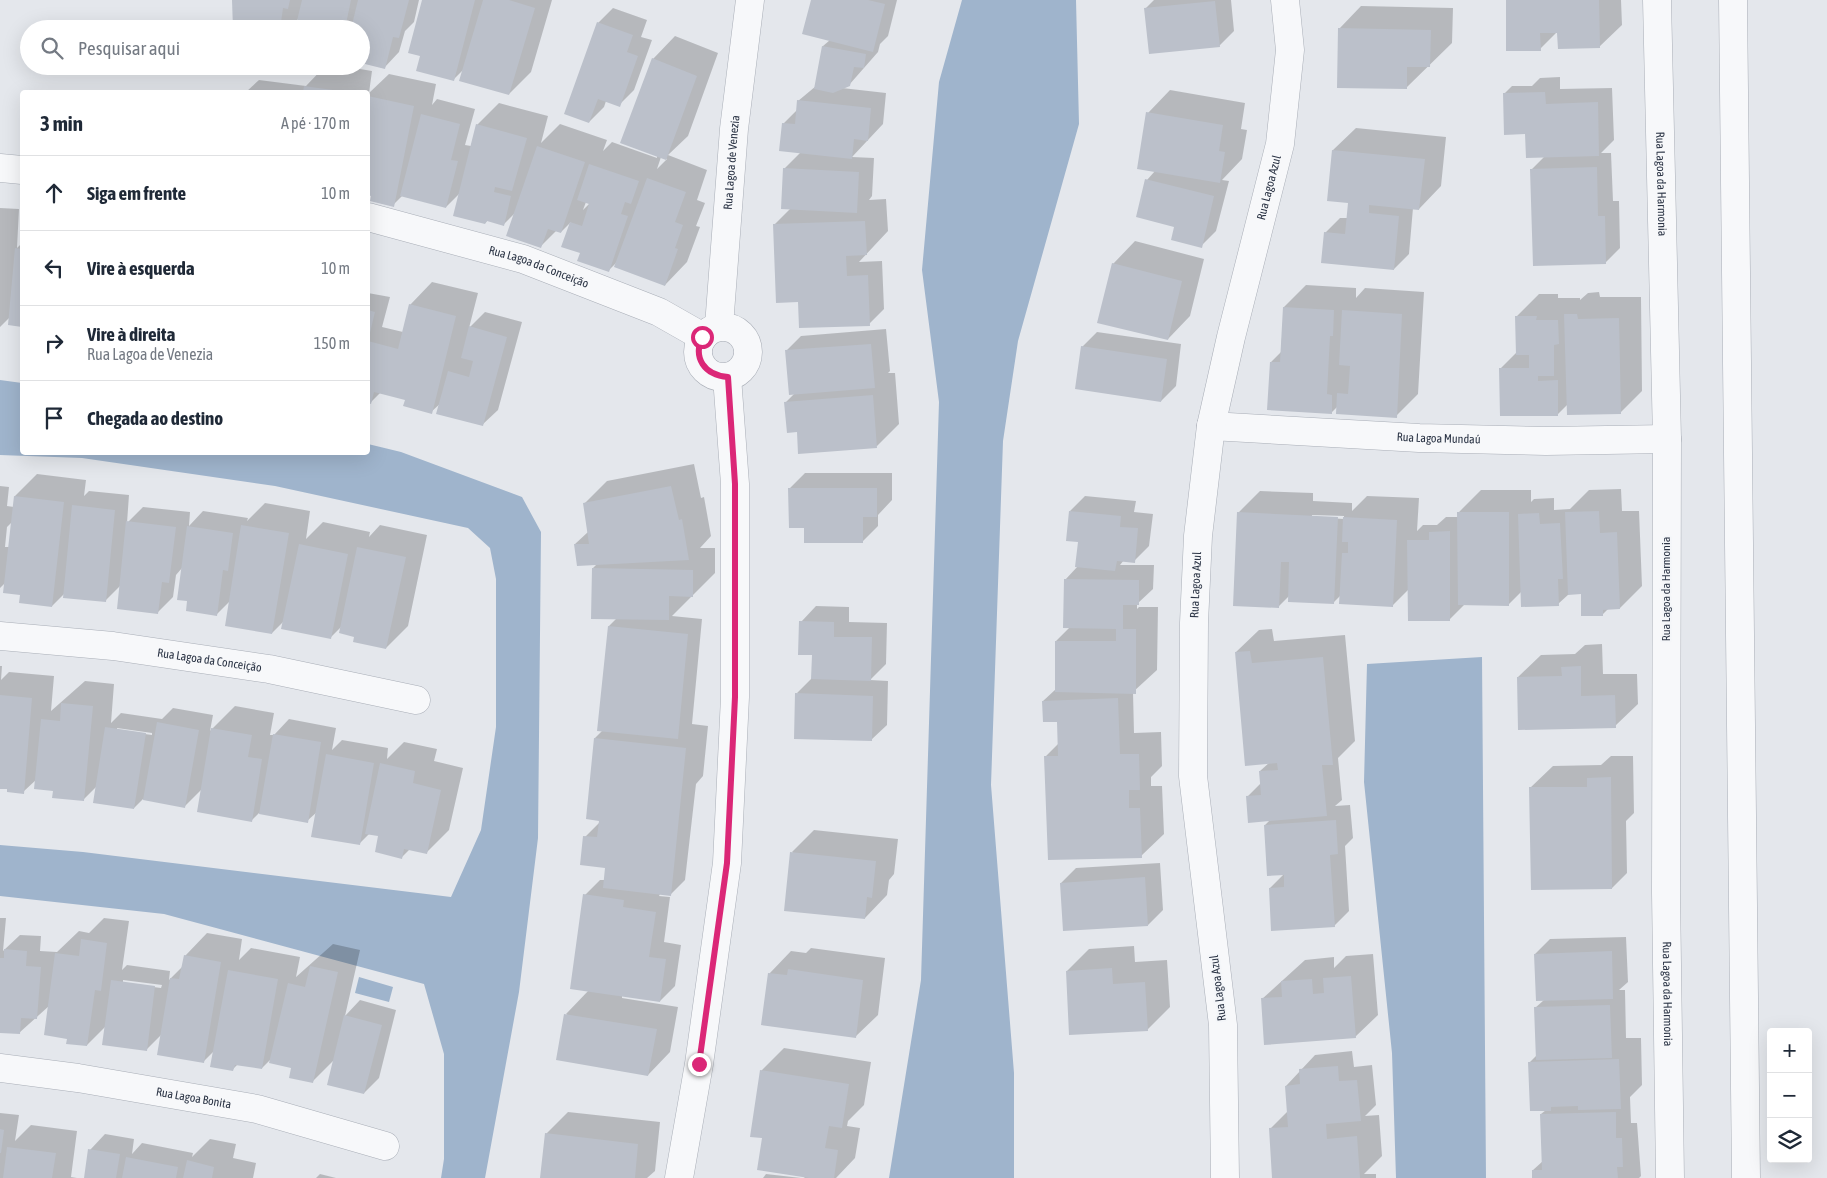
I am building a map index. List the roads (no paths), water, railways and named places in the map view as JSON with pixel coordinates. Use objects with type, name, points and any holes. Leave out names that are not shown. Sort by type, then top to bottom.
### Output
[{"type":"street","name":"Rua Lagoa Azul","points":[[1225,1178],[1223,1025],[1193,776],[1194,623],[1198,546],[1211,426],[1231,337],[1280,144],[1290,50],[1285,0]]},
{"type":"street","name":"Rua Lagoa da Harmonia","points":[[1657,0],[1667,439],[1666,893],[1670,1178]]},
{"type":"street","points":[[1733,0],[1746,1178]]},
{"type":"street","name":"Rua Lagoa de Venezia","points":[[711,332],[734,129],[746,1]]},
{"type":"street","points":[[0,168],[20,170]]},
{"type":"street","name":"Rua Lagoa da Conceição","points":[[370,218],[523,259],[711,332]]},
{"type":"street","points":[[729,327],[738,331],[745,338],[748,347],[748,357],[744,366],[737,373],[728,377],[709,372],[702,365],[698,356],[698,346],[711,332],[729,327]]},
{"type":"street","points":[[679,1178],[699,1064],[727,863],[735,697],[735,484],[728,377]]},
{"type":"street","name":"Rua Lagoa Mundaú","points":[[1211,426],[1419,438],[1546,441],[1667,439]]},
{"type":"street","name":"Rua Lagoa da Conceição","points":[[0,636],[113,646],[269,669],[416,700]]},
{"type":"street","name":"Rua Lagoa Bonita","points":[[0,1068],[78,1078],[257,1109],[385,1146]]},
{"type":"water","points":[[962,0],[1076,0],[1079,124],[1018,341],[1003,441],[991,785],[1014,1073],[1014,1178],[889,1178],[921,980],[939,402],[922,270],[939,82]]},
{"type":"water","points":[[0,380],[20,383],[20,455],[370,455],[370,444],[401,452],[522,497],[541,532],[538,838],[519,992],[485,1178],[441,1178],[444,1159],[444,1054],[424,984],[164,914],[0,896],[0,845],[83,852],[451,897],[481,830],[496,727],[496,579],[490,548],[468,528],[275,486],[82,458],[0,455]]},
{"type":"water","points":[[1482,657],[1486,1178],[1396,1178],[1392,1053],[1364,782],[1367,664]]},
{"type":"water","points":[[359,977],[393,987],[389,1002],[355,993]]}]
